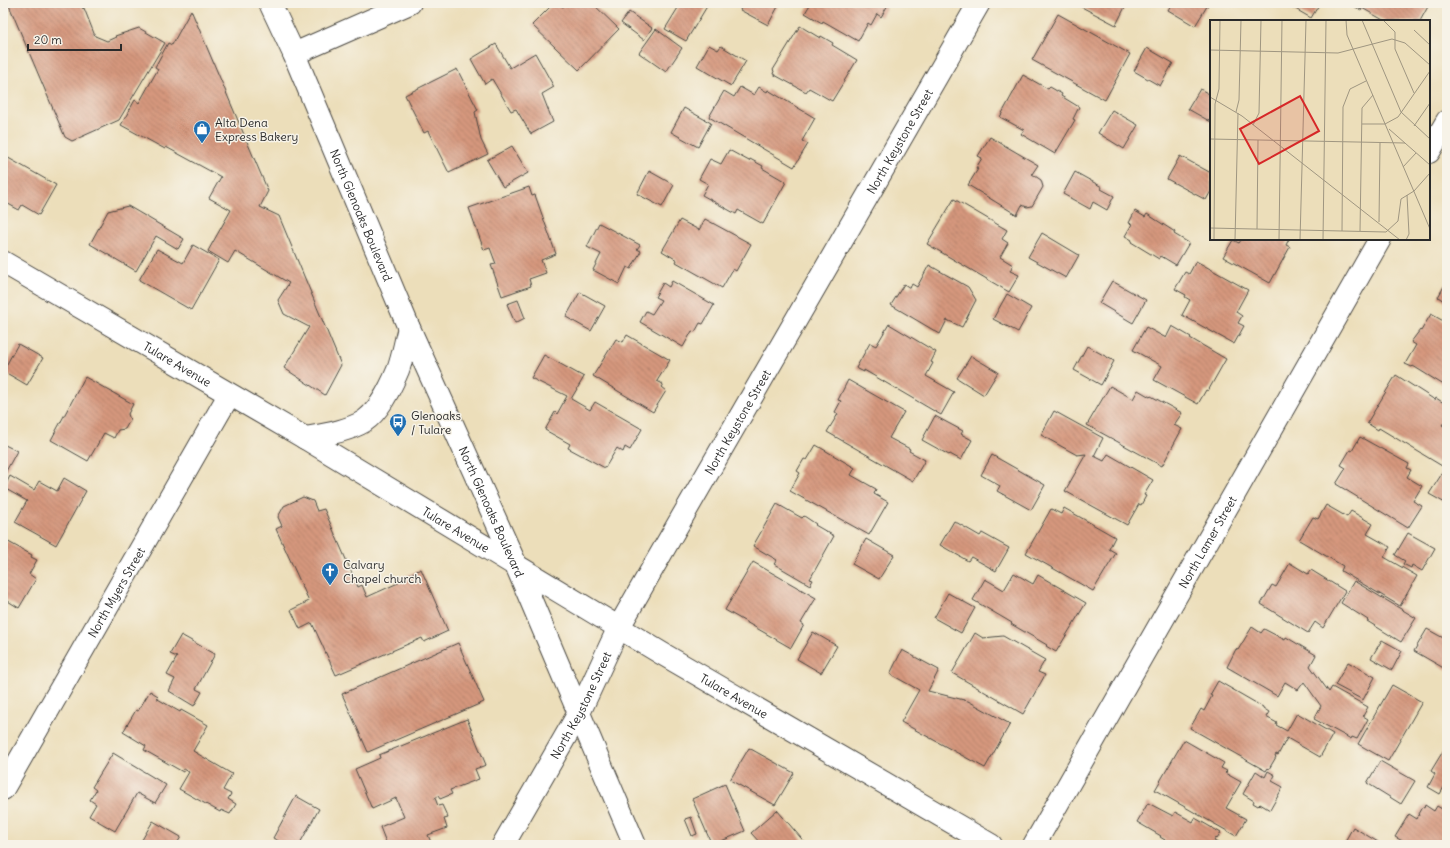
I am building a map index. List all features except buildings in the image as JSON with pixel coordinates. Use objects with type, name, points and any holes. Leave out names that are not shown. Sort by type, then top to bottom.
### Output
[{"type":"street","name":"North Glenoaks Boulevard","points":[[270,3],[294,54],[432,383],[516,565],[635,845]]},
{"type":"street","points":[[294,54],[410,3]]},
{"type":"street","name":"North Keystone Street","points":[[503,845],[579,713],[619,628],[980,3]]},
{"type":"street","points":[[1430,150],[1447,121]]},
{"type":"street","name":"North Lamer Street","points":[[1034,845],[1379,240]]},
{"type":"street","name":"Tulare Avenue","points":[[3,262],[305,438],[619,628],[991,845]]},
{"type":"street","points":[[305,438],[336,432],[360,424],[370,417],[379,407],[398,370],[409,328]]},
{"type":"street","name":"North Myers Street","points":[[3,789],[228,394]]},
{"type":"place","name":"Alta Dena Express Bakery","points":[[202,144]]},
{"type":"place","name":"Glenoaks / Tulare","points":[[398,437]]},
{"type":"place","name":"Calvary Chapel church","points":[[330,586]]}]
